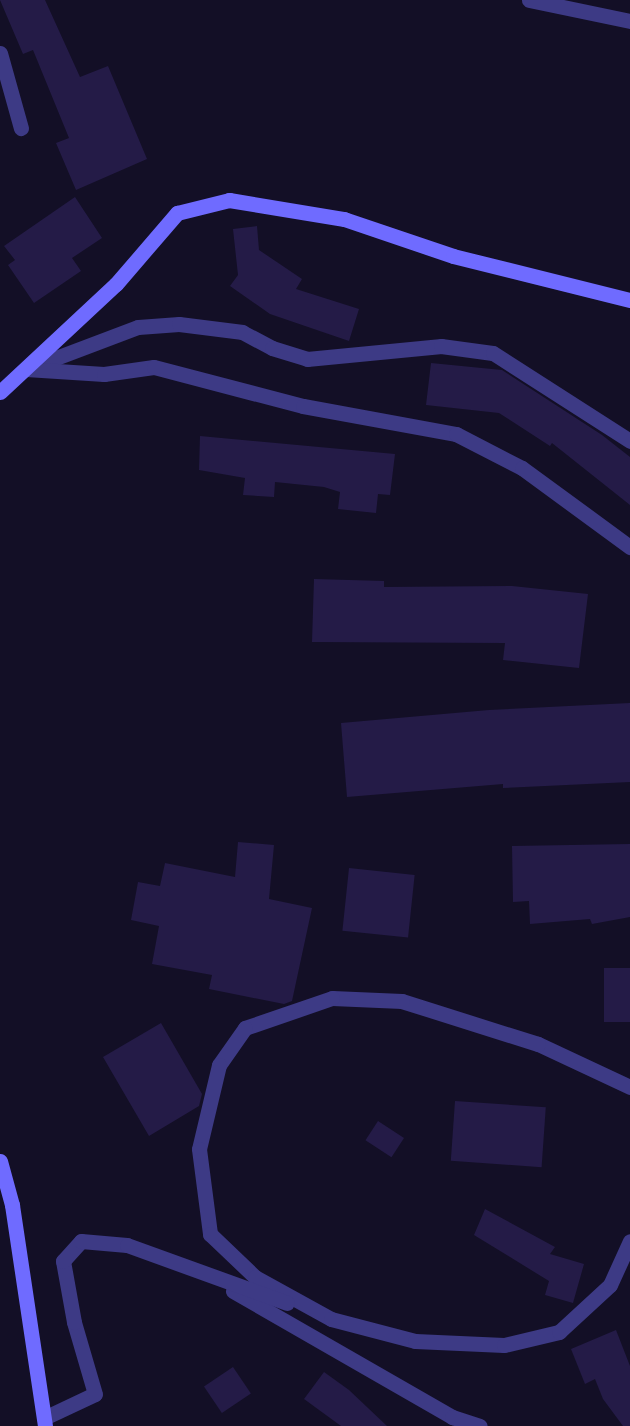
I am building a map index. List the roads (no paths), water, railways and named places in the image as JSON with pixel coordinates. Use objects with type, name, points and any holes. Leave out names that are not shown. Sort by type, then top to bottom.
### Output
[{"type":"street","points":[[529,0],[630,21]]},
{"type":"street","points":[[0,53],[21,128]]},
{"type":"street","points":[[0,392],[116,284],[177,213],[229,200],[344,219],[453,256],[630,300]]},
{"type":"street","points":[[26,369],[138,327],[178,324],[242,332],[272,348],[307,359],[441,346],[494,353],[630,441]]},
{"type":"street","points":[[26,369],[104,374],[154,368],[303,406],[456,434],[522,468],[630,547]]},
{"type":"street","points":[[331,1319],[255,1277],[210,1234],[199,1149],[219,1065],[245,1028],[332,998],[402,1000],[538,1044],[630,1087]]},
{"type":"street","points":[[0,1161],[12,1205],[45,1422],[95,1394],[74,1322],[63,1261],[81,1241],[128,1245],[331,1319],[415,1341],[504,1345],[559,1332],[610,1285],[630,1241]]},
{"type":"street","points":[[197,1270],[452,1417],[480,1426]]}]
